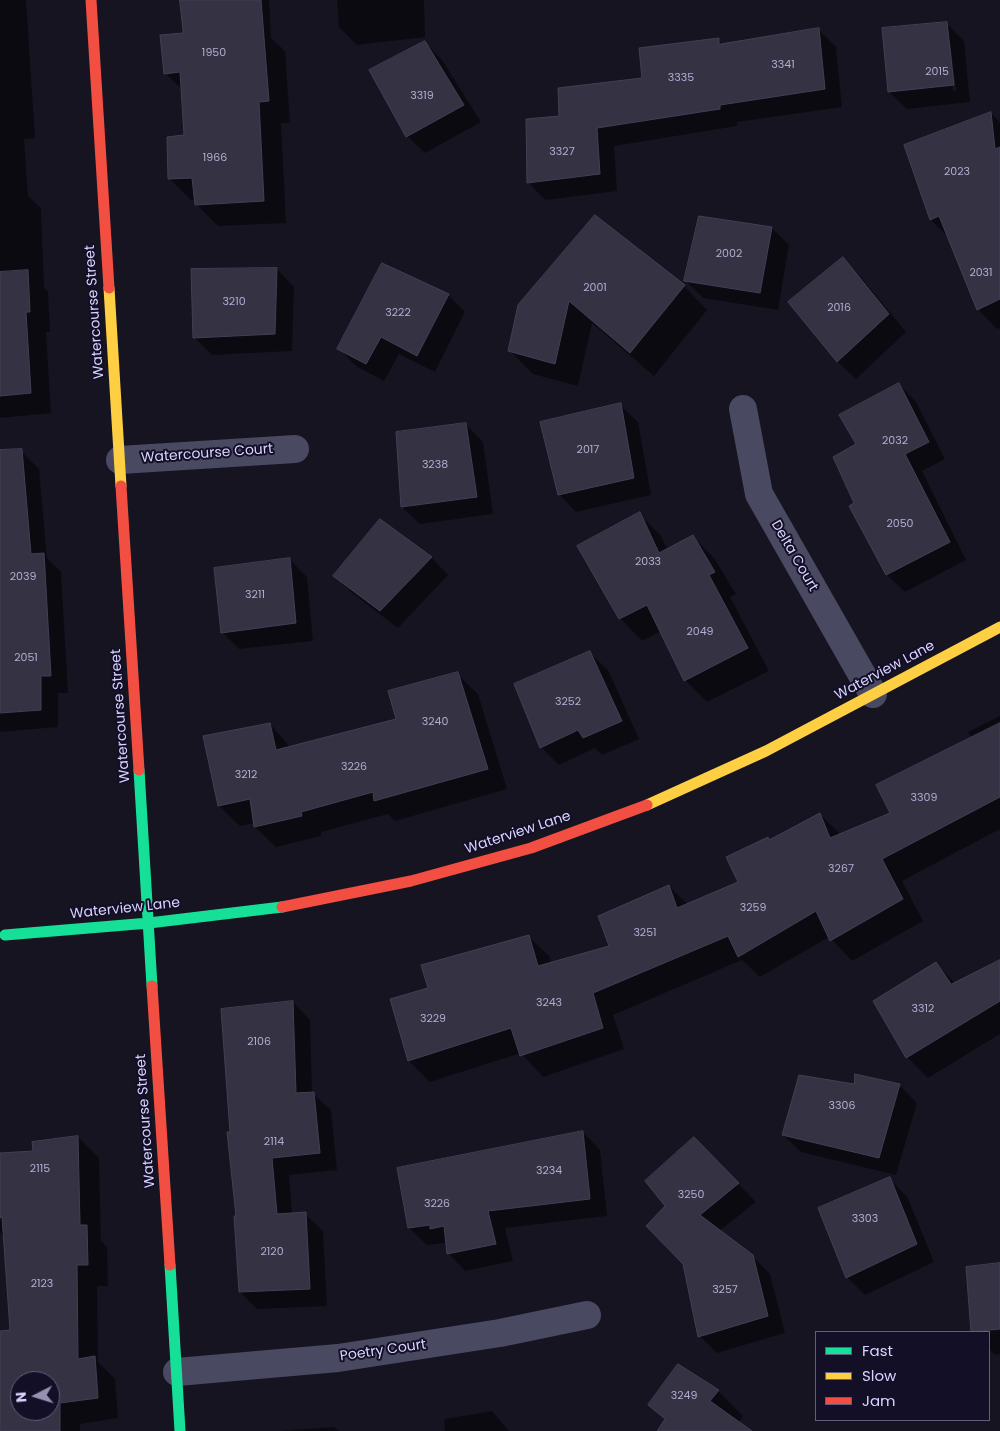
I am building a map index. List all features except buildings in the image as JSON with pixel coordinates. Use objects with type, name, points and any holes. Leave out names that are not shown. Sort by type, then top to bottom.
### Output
[{"type":"street","name":"Watercourse Street","points":[[91,0],[180,1431]]},
{"type":"street","name":"Delta Court","points":[[743,409],[759,494],[873,694]]},
{"type":"street","name":"Watercourse Court","points":[[120,460],[295,449]]},
{"type":"street","name":"Waterview Lane","points":[[5,936],[149,923],[276,908],[411,882],[530,848],[659,800],[766,751],[1000,627]]},
{"type":"street","name":"Poetry Court","points":[[177,1372],[338,1358],[500,1333],[587,1315]]},
{"type":"traffic: fast","points":[[139,770],[152,986]]},
{"type":"traffic: fast","points":[[5,935],[149,923],[282,907]]},
{"type":"traffic: fast","points":[[170,1265],[180,1431]]},
{"type":"traffic: slow","points":[[109,288],[121,486]]},
{"type":"traffic: slow","points":[[647,805],[766,751],[1000,627]]},
{"type":"traffic: jam","points":[[91,0],[109,288]]},
{"type":"traffic: jam","points":[[121,486],[139,770]]},
{"type":"traffic: jam","points":[[282,907],[411,881],[531,848],[647,805]]},
{"type":"traffic: jam","points":[[152,986],[170,1265]]}]
